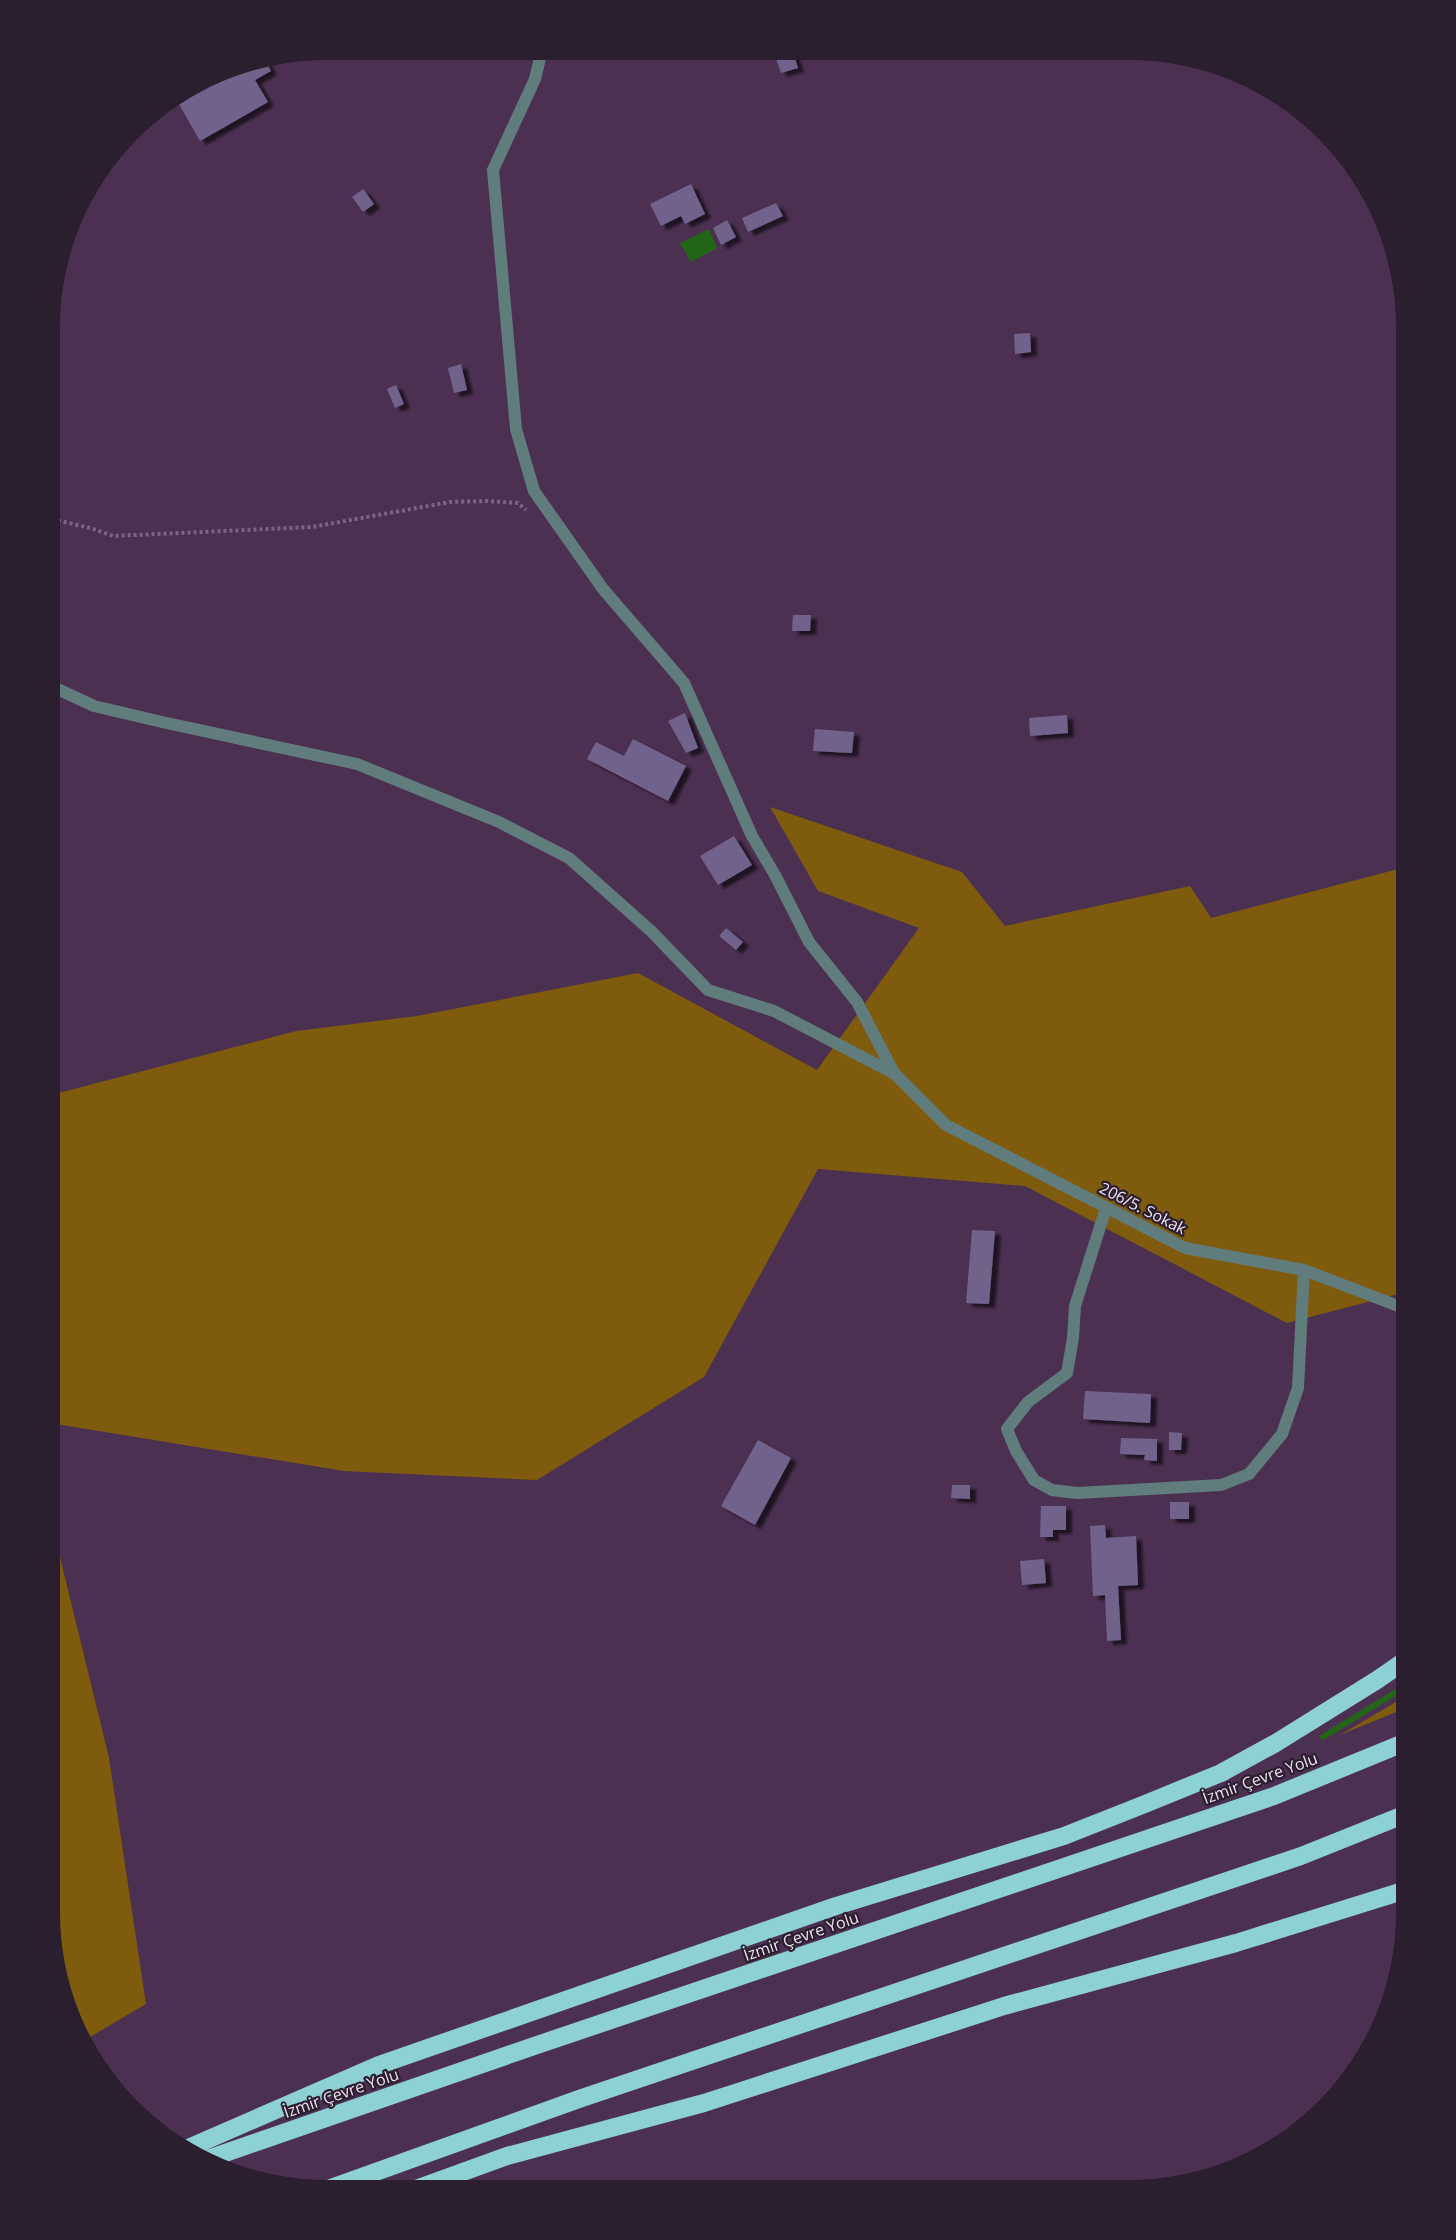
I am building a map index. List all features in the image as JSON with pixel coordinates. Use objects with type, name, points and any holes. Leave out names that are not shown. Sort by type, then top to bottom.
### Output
[{"type":"highway","points":[[197,2145],[379,2065],[805,1916],[1064,1836],[1221,1773],[1265,1749],[1396,1667]]},
{"type":"highway","name":"İzmir Çevre Yolu","points":[[217,2156],[1274,1796],[1396,1746]]},
{"type":"highway","points":[[353,2180],[579,2099],[1301,1856],[1396,1818]]},
{"type":"highway","points":[[439,2180],[507,2156],[704,2103],[1004,2006],[1236,1943],[1396,1893]]},
{"type":"street","points":[[540,60],[535,79],[493,170],[516,429],[534,491],[603,589],[684,683],[752,836],[810,942],[857,1002],[895,1074]]},
{"type":"street","points":[[60,690],[94,706],[357,764],[499,822],[569,858],[651,931],[708,990],[774,1011],[895,1074]]},
{"type":"street","name":"206/5. Sokak","points":[[895,1074],[946,1125],[1185,1248],[1304,1270],[1396,1305]]},
{"type":"street","points":[[1106,1208],[1075,1306],[1068,1373],[1028,1402],[1007,1430],[1016,1451],[1034,1480],[1052,1490],[1077,1493],[1221,1485],[1249,1474],[1282,1434],[1298,1388],[1304,1270]]},
{"type":"path","points":[[60,521],[113,536],[312,527],[450,502],[518,503],[527,511]]},
{"type":"shaded area","points":[[709,229],[717,248],[691,262],[680,243]]},
{"type":"shaded area","points":[[770,807],[962,872],[1005,926],[1190,886],[1211,918],[1396,870],[1396,1295],[1287,1323],[1025,1186],[818,1169],[704,1377],[537,1480],[344,1471],[60,1425],[60,1093],[296,1031],[417,1016],[638,973],[817,1070],[919,928],[818,891]]},
{"type":"shaded area","points":[[60,1557],[109,1758],[146,2004],[91,2036],[74,1999],[65,1965],[60,1913]]},
{"type":"shaded area","points":[[1396,1702],[1396,1712],[1340,1735]]},
{"type":"building","points":[[777,60],[796,60],[798,68],[781,73]]},
{"type":"building","points":[[269,67],[271,71],[255,80],[268,102],[200,141],[179,105],[225,80]]},
{"type":"building","points":[[691,184],[705,214],[685,224],[681,216],[661,226],[650,204]]},
{"type":"building","points":[[363,189],[374,204],[363,212],[352,197]]},
{"type":"building","points":[[776,203],[783,216],[748,232],[742,218]]},
{"type":"building","points":[[727,220],[736,237],[721,245],[713,228]]},
{"type":"building","points":[[1030,333],[1031,352],[1015,354],[1014,334]]},
{"type":"building","points":[[461,364],[467,390],[454,393],[448,368]]},
{"type":"building","points":[[396,385],[404,404],[395,408],[387,389]]},
{"type":"building","points":[[793,615],[811,615],[810,631],[792,631]]},
{"type":"building","points":[[685,713],[698,748],[686,753],[668,721]]},
{"type":"building","points":[[1067,715],[1068,733],[1030,736],[1029,718]]},
{"type":"building","points":[[815,729],[854,732],[852,753],[813,751]]},
{"type":"building","points":[[633,739],[686,766],[668,801],[587,759],[596,742],[624,756]]},
{"type":"building","points":[[734,836],[752,865],[718,885],[700,856]]},
{"type":"building","points":[[726,928],[743,942],[736,950],[719,936]]},
{"type":"building","points":[[972,1230],[995,1231],[989,1304],[966,1303]]},
{"type":"building","points":[[1085,1391],[1151,1394],[1150,1423],[1083,1419]]},
{"type":"building","points":[[1169,1432],[1182,1433],[1181,1450],[1169,1450]]},
{"type":"building","points":[[1121,1438],[1157,1439],[1157,1461],[1144,1460],[1145,1455],[1120,1454]]},
{"type":"building","points":[[758,1440],[791,1458],[755,1525],[721,1506]]},
{"type":"building","points":[[952,1485],[970,1485],[970,1499],[951,1498]]},
{"type":"building","points":[[1170,1502],[1189,1502],[1189,1519],[1170,1519]]},
{"type":"building","points":[[1041,1506],[1066,1506],[1066,1530],[1053,1530],[1053,1537],[1040,1537]]},
{"type":"building","points":[[1105,1525],[1106,1538],[1136,1536],[1138,1585],[1118,1586],[1121,1640],[1107,1641],[1105,1595],[1093,1596],[1090,1526]]},
{"type":"building","points":[[1044,1559],[1046,1583],[1022,1585],[1020,1561]]},
{"type":"waterway","points":[[1323,1737],[1396,1692]]}]
